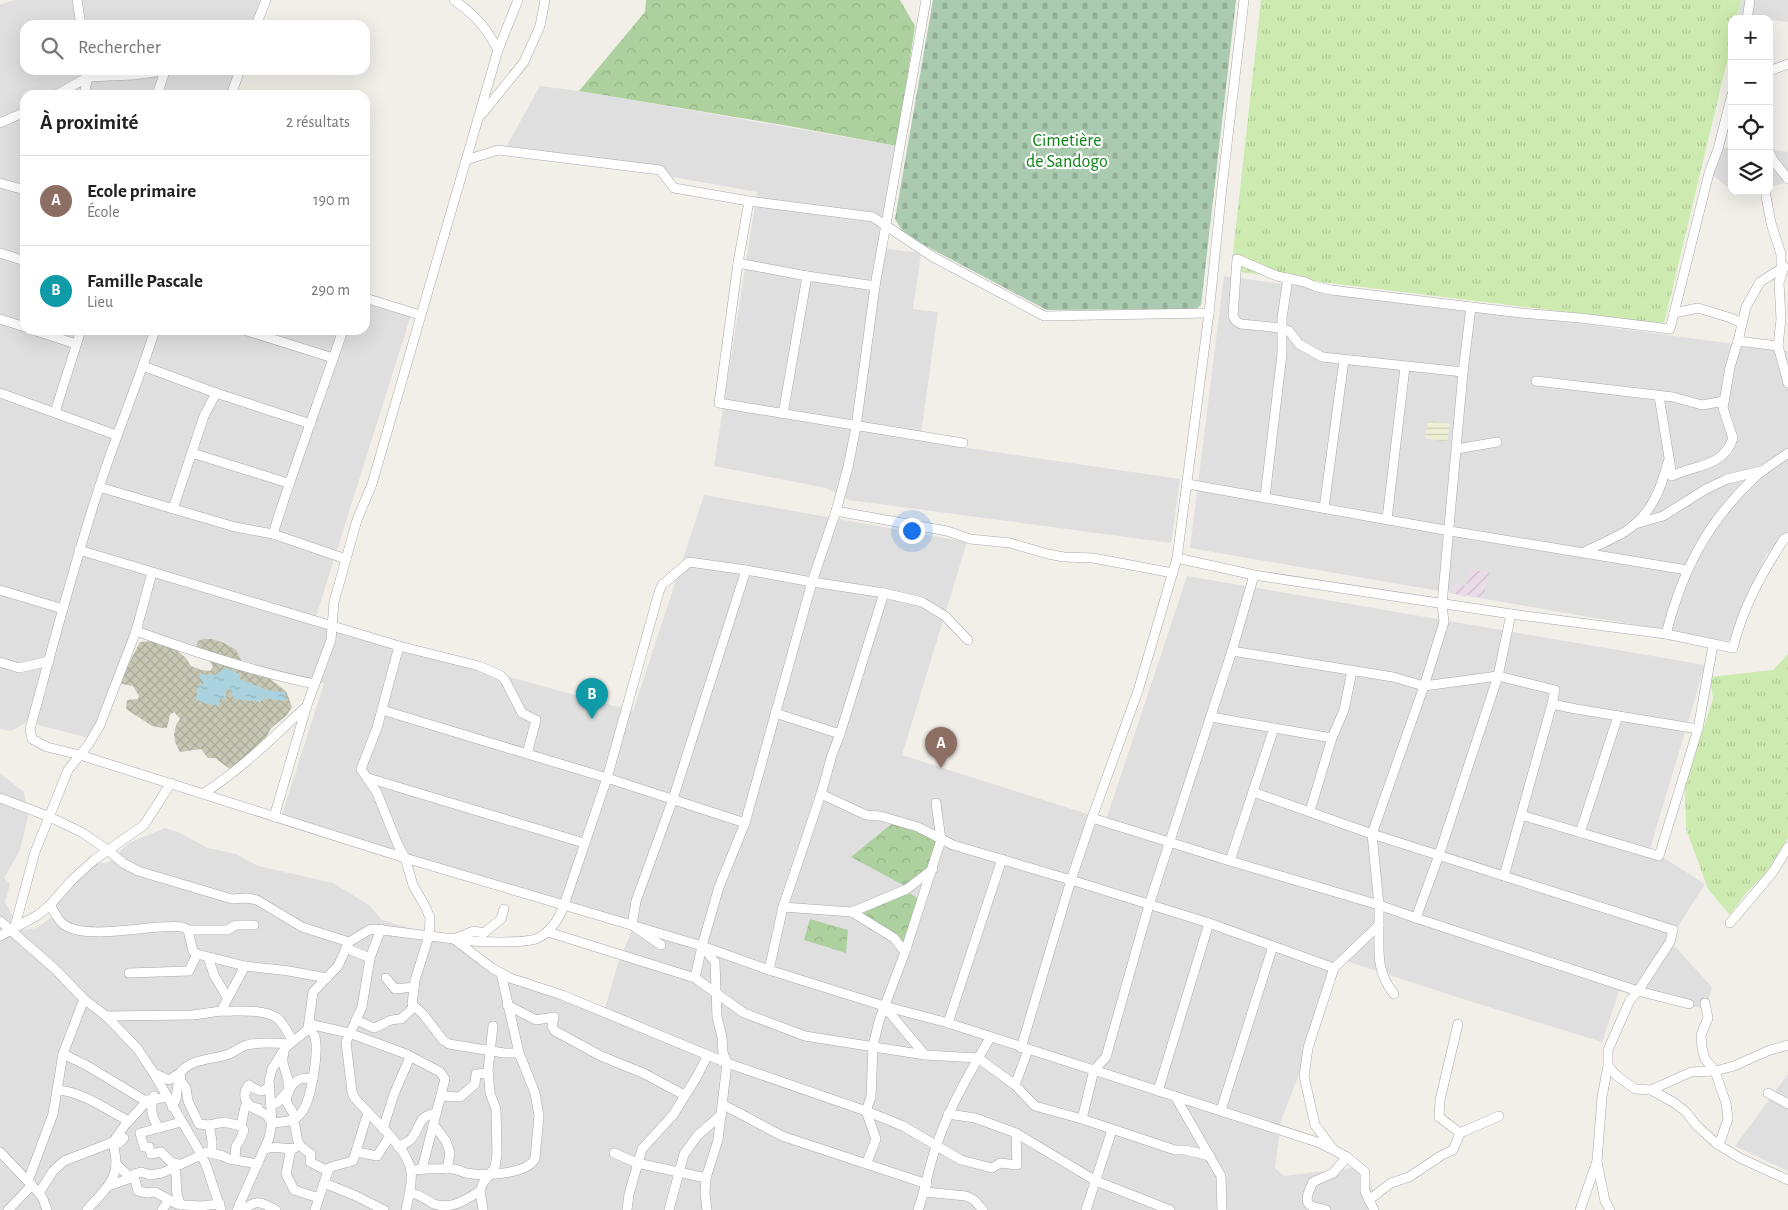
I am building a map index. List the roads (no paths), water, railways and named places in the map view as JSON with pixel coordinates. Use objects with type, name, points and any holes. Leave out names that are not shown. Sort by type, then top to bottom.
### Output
[{"type":"street","points":[[77,0],[80,20]]},
{"type":"street","points":[[258,20],[266,0]]},
{"type":"street","points":[[454,0],[474,15],[498,50]]},
{"type":"street","points":[[274,817],[307,706],[331,640],[334,602],[357,520],[372,484],[498,50],[518,0]]},
{"type":"street","points":[[479,118],[524,62],[540,26],[545,0]]},
{"type":"street","points":[[695,978],[719,888],[745,823],[812,582],[836,511],[848,467],[856,426],[874,286],[887,225],[926,0]]},
{"type":"street","points":[[1015,1084],[1071,880],[1138,691],[1177,558],[1210,313],[1222,187],[1244,0]]},
{"type":"street","points":[[1748,15],[1750,0]]},
{"type":"street","points":[[1773,70],[1788,64]]},
{"type":"street","points":[[64,90],[86,75]]},
{"type":"street","points":[[85,90],[88,75]]},
{"type":"street","points":[[159,90],[166,75]]},
{"type":"street","points":[[233,90],[238,75]]},
{"type":"street","points":[[1463,372],[1322,357],[1299,344],[1289,331],[1281,328],[1241,324],[1233,316],[1237,259],[1269,274],[1332,290],[1670,329],[1709,173],[1718,149],[1729,105]]},
{"type":"street","points":[[0,124],[20,114]]},
{"type":"street","points":[[466,160],[498,150],[660,170],[674,188],[749,201],[874,217],[933,257],[1044,316],[1210,313]]},
{"type":"street","points":[[1773,160],[1788,179]]},
{"type":"street","points":[[0,183],[20,189]]},
{"type":"street","points":[[1766,195],[1771,223],[1782,254],[1781,263],[1786,268]]},
{"type":"street","points":[[749,201],[738,263],[719,403],[963,444]]},
{"type":"street","points":[[0,253],[20,259]]},
{"type":"street","points":[[738,263],[874,286]]},
{"type":"street","points":[[1786,268],[1779,282],[1785,316],[1778,346],[1788,383]]},
{"type":"street","points":[[1659,396],[1672,476],[1712,462],[1726,452],[1733,438],[1723,408],[1730,367],[1746,307],[1760,282],[1786,268]]},
{"type":"street","points":[[783,414],[807,276]]},
{"type":"street","points":[[1265,497],[1282,354],[1281,328],[1288,278]]},
{"type":"street","points":[[370,300],[420,315]]},
{"type":"street","points":[[1394,994],[1386,984],[1380,968],[1379,905],[1372,834],[1424,686],[1444,622],[1442,604],[1470,307]]},
{"type":"street","points":[[1674,313],[1698,308],[1741,323]]},
{"type":"street","points":[[0,319],[20,325]]},
{"type":"street","points":[[48,335],[76,344]]},
{"type":"street","points":[[55,412],[79,335]]},
{"type":"street","points":[[153,335],[116,435],[79,550],[30,729],[32,740],[48,748],[80,755],[204,793],[405,858],[702,946],[769,970],[884,1006],[948,1023],[1024,1049],[1306,1138],[1333,1149],[1366,1172],[1365,1191],[1374,1210]]},
{"type":"street","points":[[260,335],[334,358]]},
{"type":"street","points":[[273,534],[288,483],[311,424],[341,335]]},
{"type":"street","points":[[1738,341],[1778,346]]},
{"type":"street","points":[[1324,508],[1344,360]]},
{"type":"street","points":[[143,366],[311,424]]},
{"type":"street","points":[[1387,518],[1406,367]]},
{"type":"street","points":[[1536,381],[1673,397],[1702,405],[1724,401]]},
{"type":"street","points":[[173,509],[204,416],[216,392]]},
{"type":"street","points":[[0,393],[116,435]]},
{"type":"street","points":[[1457,449],[1497,442]]},
{"type":"street","points":[[192,453],[288,483]]},
{"type":"street","points":[[1666,634],[1687,570],[1702,541],[1721,513],[1752,480],[1788,453]]},
{"type":"street","points":[[1584,552],[1635,524],[1652,505],[1662,488],[1669,460]]},
{"type":"street","points":[[1635,524],[1663,516],[1706,489],[1727,479],[1764,471]]},
{"type":"street","points":[[1188,484],[1387,518],[1450,531],[1687,570]]},
{"type":"street","points":[[99,487],[235,527],[273,534],[346,559]]},
{"type":"street","points":[[836,511],[947,531],[970,539],[1010,544],[1064,557],[1093,558],[1173,573]]},
{"type":"street","points":[[1177,558],[1254,575],[1511,614],[1666,634],[1733,648],[1740,619],[1762,573],[1784,539],[1788,537]]},
{"type":"street","points":[[79,550],[399,646],[475,665],[500,675],[505,680],[522,713],[536,720],[527,754]]},
{"type":"street","points":[[237,1210],[269,1138],[272,1123],[269,1086],[272,1068],[290,1044],[306,1032],[311,996],[338,966],[347,945],[369,930],[483,941],[531,940],[548,932],[555,924],[564,906],[607,778],[659,592],[662,585],[689,562],[884,593],[922,602],[945,616],[968,640]]},
{"type":"street","points":[[632,925],[636,901],[674,799],[746,570]]},
{"type":"street","points":[[12,928],[36,852],[68,770],[88,745],[100,725],[136,631],[152,573]]},
{"type":"street","points":[[1082,1119],[1094,1070],[1106,1057],[1149,905],[1232,651],[1254,575]]},
{"type":"street","points":[[0,590],[63,609]]},
{"type":"street","points":[[769,970],[783,907],[821,794],[884,593]]},
{"type":"street","points":[[1416,918],[1439,855],[1498,676],[1511,614]]},
{"type":"street","points":[[136,631],[227,661],[285,678],[315,684]]},
{"type":"street","points":[[1521,815],[1659,856],[1698,729],[1713,645]]},
{"type":"street","points":[[399,646],[377,728],[361,769],[377,794],[405,858],[413,885],[428,912],[428,936],[414,987],[412,1004],[423,1014],[442,1040],[456,1046],[519,1054]]},
{"type":"street","points":[[1232,651],[1393,677],[1424,686],[1498,676],[1555,690],[1504,876]]},
{"type":"street","points":[[0,662],[19,668],[49,661]]},
{"type":"street","points":[[1310,811],[1332,738],[1344,710],[1352,671]]},
{"type":"street","points":[[1552,704],[1698,729]]},
{"type":"street","points":[[204,793],[221,782],[252,756],[307,706]]},
{"type":"street","points":[[382,710],[607,778],[745,823]]},
{"type":"street","points":[[775,713],[840,734]]},
{"type":"street","points":[[1580,833],[1618,716]]},
{"type":"street","points":[[1211,717],[1332,738]]},
{"type":"street","points":[[1230,861],[1274,728]]},
{"type":"street","points":[[368,778],[584,843]]},
{"type":"street","points":[[0,936],[38,915],[94,860],[144,825],[171,783]]},
{"type":"street","points":[[1254,792],[1372,834],[1673,930],[1670,942],[1630,1000],[1608,1050],[1608,1066],[1602,1097],[1597,1161],[1580,1210]]},
{"type":"street","points":[[821,794],[866,815],[880,816],[918,827],[953,845],[1209,923],[1334,968]]},
{"type":"street","points":[[0,798],[50,817],[83,833],[123,863],[138,871],[232,899],[248,898],[257,900],[279,912],[294,924],[347,945],[370,958]]},
{"type":"street","points":[[866,1162],[876,1139],[866,1111],[871,1096],[873,1046],[884,1006],[905,952],[941,840],[936,803]]},
{"type":"street","points":[[1092,818],[1379,905],[1638,991],[1689,1004]]},
{"type":"street","points":[[1730,923],[1773,872],[1788,847]]},
{"type":"street","points":[[948,1023],[1002,859]]},
{"type":"street","points":[[783,907],[852,912],[907,889],[933,868]]},
{"type":"street","points":[[50,905],[63,924],[78,930],[127,930],[178,926],[188,930],[227,930],[236,925],[254,925]]},
{"type":"street","points":[[454,939],[474,931],[484,933],[501,919],[504,909]]},
{"type":"street","points":[[852,912],[894,938],[905,952]]},
{"type":"street","points":[[0,921],[12,928],[84,999],[106,1016],[136,1048],[153,1072],[199,1151],[206,1165],[220,1207],[181,1205],[155,1192],[138,1191],[135,1180],[130,1178],[116,1164]]},
{"type":"street","points":[[1158,1090],[1209,923]]},
{"type":"street","points":[[632,925],[661,945]]},
{"type":"street","points":[[1333,1149],[1315,1125],[1304,1076],[1308,1048],[1334,968],[1378,925]]},
{"type":"street","points":[[188,930],[193,951],[197,954],[245,966],[327,978]]},
{"type":"street","points":[[381,930],[370,958],[362,1007],[346,1042],[352,1092],[358,1102],[387,1132],[411,1170],[406,1210]]},
{"type":"street","points":[[548,932],[695,978],[744,1013],[805,1036],[925,1055],[978,1058],[1015,1084],[1035,1106],[1082,1119],[1175,1150],[1185,1150],[1210,1156]]},
{"type":"street","points":[[454,939],[510,978],[562,995],[727,1063],[866,1111],[903,1126],[960,1160],[992,1168],[1000,1163],[1017,1165],[1016,1134]]},
{"type":"street","points":[[702,946],[715,962],[717,1017],[722,1037],[723,1053],[727,1063],[718,1140],[706,1178],[707,1210]]},
{"type":"street","points":[[1221,1110],[1272,946]]},
{"type":"street","points":[[129,973],[189,971],[197,954]]},
{"type":"street","points":[[208,957],[214,974],[228,997]]},
{"type":"street","points":[[221,1011],[245,966]]},
{"type":"street","points":[[411,1170],[457,1170],[464,1173],[491,1174],[523,1169],[530,1166],[535,1158],[539,1116],[535,1093],[519,1054],[501,973]]},
{"type":"street","points":[[386,978],[395,989],[414,987]]},
{"type":"street","points":[[8,1210],[30,1183],[53,1114],[64,1054],[84,999]]},
{"type":"street","points":[[1706,1003],[1708,1018],[1701,1035],[1702,1048],[1705,1059],[1714,1071],[1726,1103],[1728,1118],[1720,1145]]},
{"type":"street","points":[[507,1005],[536,1020],[554,1017],[552,1026],[555,1031],[601,1056],[646,1074],[684,1096]]},
{"type":"street","points":[[884,1006],[925,1055]]},
{"type":"street","points":[[356,1020],[374,1028],[382,1026],[390,1019],[401,1019],[414,1007]]},
{"type":"street","points":[[106,1016],[193,1015],[221,1011],[258,1012],[270,1014],[278,1019],[290,1044]]},
{"type":"street","points":[[1458,1024],[1440,1100],[1439,1117],[1460,1134]]},
{"type":"street","points":[[308,1026],[349,1033],[406,1054],[444,1075],[445,1079],[422,1169]]},
{"type":"street","points":[[272,1123],[295,1119],[305,1108],[315,1069],[315,1038],[308,1026]]},
{"type":"street","points":[[483,1210],[480,1191],[483,1183],[495,1167],[497,1154],[496,1109],[490,1093],[488,1073],[493,1026]]},
{"type":"street","points":[[918,1210],[926,1188],[936,1146],[948,1114],[960,1087],[990,1038]]},
{"type":"street","points":[[39,1193],[53,1171],[64,1161],[113,1142],[122,1135],[129,1121],[150,1100],[164,1092],[169,1080],[180,1073],[186,1066],[232,1053],[247,1045],[262,1043],[290,1044]]},
{"type":"street","points":[[290,1044],[282,1058],[289,1076],[286,1101],[295,1119],[296,1139],[304,1150]]},
{"type":"street","points":[[1651,1090],[1691,1072],[1714,1071],[1734,1066],[1770,1050],[1788,1046]]},
{"type":"street","points":[[64,1054],[136,1095],[150,1100]]},
{"type":"street","points":[[627,1210],[629,1194],[642,1149],[673,1115],[708,1055]]},
{"type":"street","points":[[356,1152],[377,1156],[387,1132],[394,1094],[410,1057]]},
{"type":"street","points":[[1608,1066],[1617,1076],[1635,1089],[1651,1090],[1662,1095],[1685,1111],[1697,1126],[1720,1145],[1740,1158],[1788,1180]]},
{"type":"street","points":[[286,1070],[301,1078],[313,1079]]},
{"type":"street","points":[[153,1072],[169,1080]]},
{"type":"street","points":[[172,1107],[176,1099],[180,1073]]},
{"type":"street","points":[[180,1073],[181,1081],[187,1091],[188,1102],[199,1124]]},
{"type":"street","points":[[441,1096],[460,1097],[475,1084],[476,1074],[488,1073]]},
{"type":"street","points":[[235,1159],[236,1146],[244,1130],[241,1126],[245,1107],[271,1107],[278,1102],[296,1080],[301,1078]]},
{"type":"street","points":[[269,1086],[264,1091],[258,1091],[249,1085],[245,1095],[250,1106],[267,1115],[272,1123]]},
{"type":"street","points":[[58,1090],[83,1097],[129,1121]]},
{"type":"street","points":[[1768,1093],[1788,1104]]},
{"type":"street","points":[[1175,1096],[1220,1176],[1222,1210]]},
{"type":"street","points":[[150,1100],[152,1114],[160,1128]]},
{"type":"street","points":[[722,1104],[782,1136],[866,1162],[926,1188],[966,1196],[974,1200],[983,1210]]},
{"type":"street","points":[[315,1210],[328,1171],[334,1166],[352,1163],[368,1112]]},
{"type":"street","points":[[398,1147],[412,1140],[426,1115],[436,1113]]},
{"type":"street","points":[[669,1210],[684,1154],[698,1135],[722,1114]]},
{"type":"street","points":[[948,1114],[976,1118],[1016,1134],[1096,1181],[1170,1210]]},
{"type":"street","points":[[1369,1200],[1391,1183],[1409,1177],[1453,1150],[1460,1134],[1499,1116]]},
{"type":"street","points":[[122,1135],[127,1140],[134,1140],[137,1139],[140,1133],[181,1122]]},
{"type":"street","points":[[199,1124],[209,1126],[224,1122],[241,1126]]},
{"type":"street","points":[[187,1132],[199,1124]]},
{"type":"street","points":[[433,1124],[446,1142],[450,1153],[446,1170]]},
{"type":"street","points":[[209,1126],[212,1152]]},
{"type":"street","points":[[1086,1210],[1112,1130]]},
{"type":"street","points":[[140,1133],[144,1147],[149,1147],[151,1154],[161,1152],[177,1165]]},
{"type":"street","points":[[87,1210],[108,1186],[115,1172],[116,1164],[113,1142]]},
{"type":"street","points":[[264,1149],[276,1146],[288,1150],[299,1148],[311,1154],[310,1162],[328,1171]]},
{"type":"street","points":[[291,1149],[286,1174],[294,1190],[319,1198]]},
{"type":"street","points":[[108,1186],[130,1178],[137,1172],[156,1174],[177,1165],[199,1151],[212,1152],[229,1159],[258,1164]]},
{"type":"street","points":[[0,1152],[3,1162],[30,1183],[39,1193],[47,1210]]},
{"type":"street","points":[[614,1153],[637,1163],[706,1178]]},
{"type":"street","points":[[1326,1210],[1310,1205],[1307,1196],[1313,1182],[1333,1173],[1347,1157]]},
{"type":"street","points":[[1597,1161],[1605,1200],[1610,1210]]},
{"type":"street","points":[[177,1165],[176,1194],[181,1205]]},
{"type":"street","points":[[324,1183],[384,1210]]},
{"type":"street","points":[[409,1192],[420,1195],[441,1208],[455,1207],[480,1191]]},
{"type":"street","points":[[162,1210],[169,1200]]},
{"type":"street","points":[[243,1210],[250,1203],[256,1202],[276,1210]]},
{"type":"water","points":[[227,668],[239,674],[240,679],[267,690],[284,692],[287,698],[283,701],[265,698],[260,702],[234,699],[231,690],[226,689],[226,699],[220,699],[219,705],[207,704],[196,699],[198,686],[204,683],[199,677],[201,674],[215,675]]},
{"type":"place","name":"Famille Pascale","points":[[592,719]]},
{"type":"place","name":"Ecole primaire","points":[[941,768]]},
{"type":"park label","name":"Cimetière de Sandogo","points":[[1067,150]]}]
